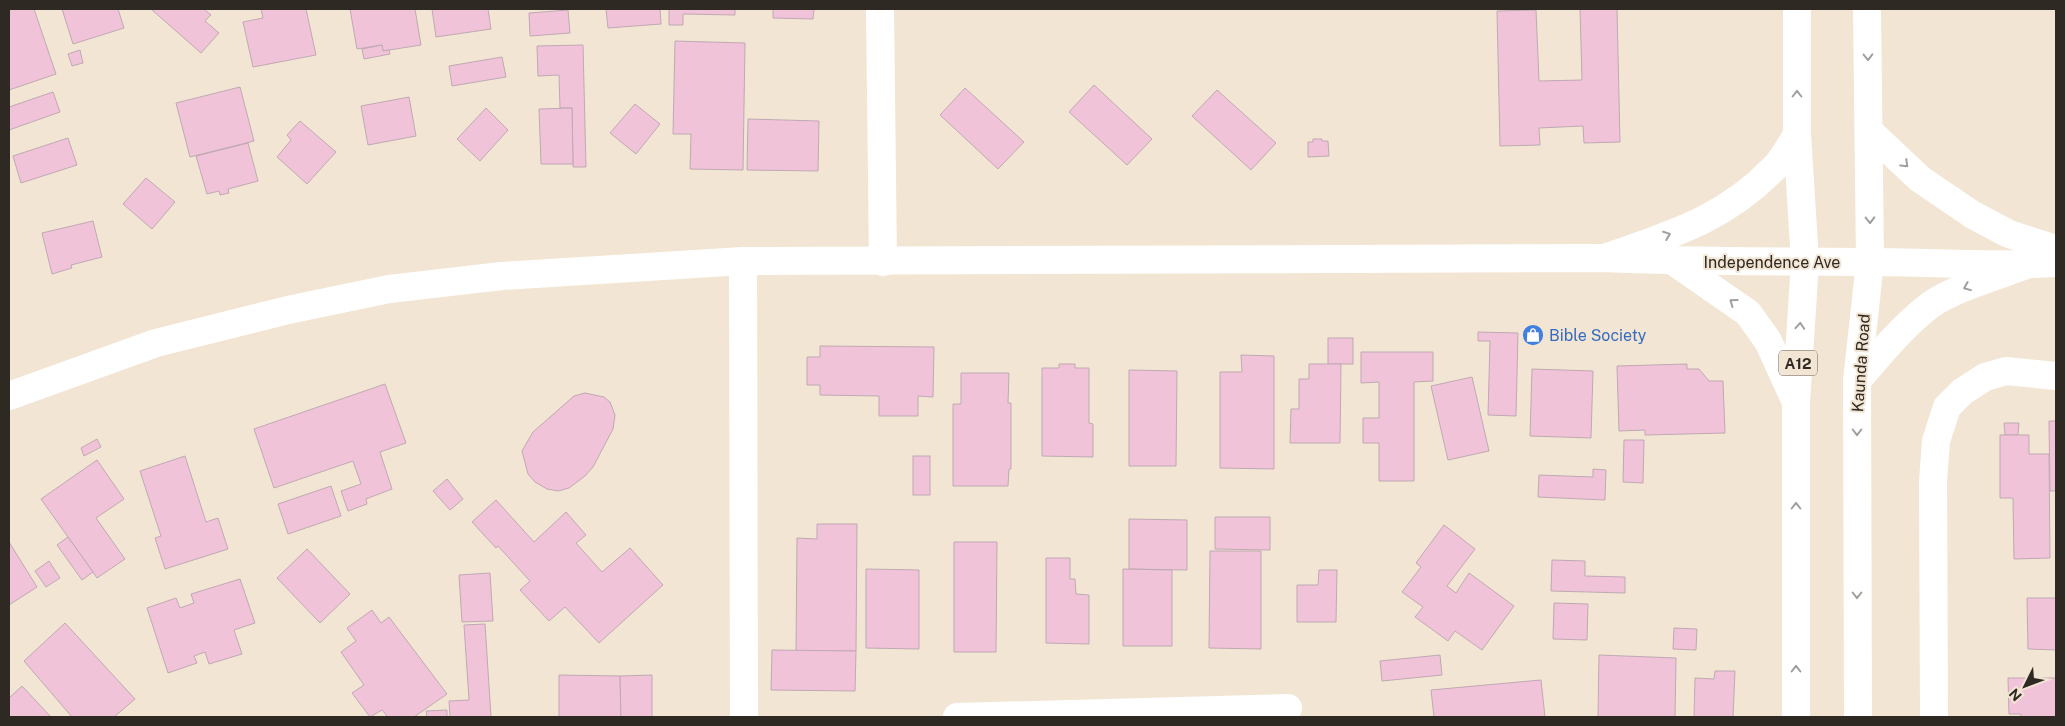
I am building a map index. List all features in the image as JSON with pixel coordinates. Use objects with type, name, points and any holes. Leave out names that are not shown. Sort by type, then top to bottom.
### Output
[{"type":"street","points":[[880,9],[883,262]]},
{"type":"street","name":"A12","points":[[1796,717],[1796,401],[1805,262],[1797,134],[1797,9]]},
{"type":"street","name":"Kaunda Road","points":[[1858,717],[1857,381],[1870,262],[1867,9]]},
{"type":"street","points":[[1869,131],[1920,179],[1973,215],[2009,234],[2056,249]]},
{"type":"street","points":[[1604,258],[1709,218],[1740,200],[1775,168],[1797,134]]},
{"type":"street","points":[[9,396],[156,343],[288,310],[389,289],[502,276],[742,262],[1604,258],[1673,261],[1748,313],[1768,341],[1796,401]]},
{"type":"street","name":"Independence Ave","points":[[1673,261],[2056,263]]},
{"type":"street","points":[[742,262],[744,717]]},
{"type":"street","points":[[1857,381],[1892,340],[1931,305],[1964,288],[2029,264]]},
{"type":"street","points":[[1934,717],[1933,481],[1936,441],[1947,407],[1962,392],[1985,377],[2006,371],[2056,376]]},
{"type":"street","points":[[957,717],[1288,708]]},
{"type":"building","points":[[9,9],[34,9],[56,74],[9,90]]},
{"type":"building","points":[[62,9],[118,9],[124,28],[73,44]]},
{"type":"building","points":[[151,9],[204,9],[211,15],[205,21],[219,33],[201,53]]},
{"type":"building","points":[[261,9],[306,9],[316,55],[253,67],[243,22],[263,18]]},
{"type":"building","points":[[350,9],[415,9],[421,45],[383,51],[382,45],[357,49]]},
{"type":"building","points":[[432,9],[488,9],[491,29],[436,37]]},
{"type":"building","points":[[606,9],[660,9],[661,24],[608,28]]},
{"type":"building","points":[[669,9],[735,9],[735,15],[683,14],[683,25],[669,25]]},
{"type":"building","points":[[773,9],[814,9],[813,19],[773,18]]},
{"type":"building","points":[[1580,9],[1617,9],[1620,142],[1584,143],[1583,126],[1539,128],[1540,145],[1500,146],[1497,11],[1536,10],[1539,81],[1582,80]]},
{"type":"building","points":[[568,10],[570,33],[530,36],[529,13]]},
{"type":"building","points":[[675,41],[745,43],[743,170],[690,169],[691,134],[673,134]]},
{"type":"building","points":[[382,45],[383,51],[389,50],[390,54],[364,59],[362,49]]},
{"type":"building","points":[[583,45],[586,167],[573,167],[572,108],[560,108],[559,75],[538,76],[537,46]]},
{"type":"building","points":[[80,50],[83,63],[72,66],[68,54]]},
{"type":"building","points":[[502,57],[506,77],[452,86],[449,66]]},
{"type":"building","points":[[1094,85],[1152,139],[1127,165],[1069,112]]},
{"type":"building","points":[[240,87],[254,141],[190,157],[176,103]]},
{"type":"building","points":[[965,88],[1024,142],[998,169],[940,115]]},
{"type":"building","points":[[1217,90],[1276,143],[1251,170],[1192,116]]},
{"type":"building","points":[[53,92],[60,112],[9,130],[9,107]]},
{"type":"building","points":[[409,97],[416,136],[368,145],[361,106]]},
{"type":"building","points":[[635,104],[660,124],[636,154],[610,133]]},
{"type":"building","points":[[486,108],[508,130],[480,161],[457,139]]},
{"type":"building","points":[[572,108],[573,164],[541,164],[539,109]]},
{"type":"building","points":[[748,119],[819,121],[818,171],[747,170]]},
{"type":"building","points":[[300,121],[336,152],[307,184],[277,157],[291,140],[287,135]]},
{"type":"building","points":[[68,138],[77,165],[21,183],[13,156]]},
{"type":"building","points":[[1313,139],[1328,141],[1329,156],[1308,157],[1308,142],[1313,142]]},
{"type":"building","points":[[248,143],[258,181],[228,189],[229,193],[220,195],[219,191],[207,194],[196,156]]},
{"type":"building","points":[[146,178],[175,202],[152,229],[123,204]]},
{"type":"building","points":[[93,221],[102,257],[71,265],[72,268],[52,274],[42,233]]},
{"type":"building","points":[[1478,332],[1518,333],[1516,416],[1488,415],[1490,341],[1478,341]]},
{"type":"building","points":[[1328,338],[1353,338],[1353,364],[1328,364]]},
{"type":"building","points":[[820,346],[934,347],[933,397],[918,396],[918,416],[879,416],[879,396],[820,395],[820,385],[807,385],[807,357],[820,357]]},
{"type":"building","points":[[1361,352],[1433,352],[1433,381],[1414,382],[1414,481],[1379,481],[1379,443],[1363,443],[1363,418],[1379,418],[1379,382],[1361,383]]},
{"type":"building","points":[[1241,355],[1274,356],[1274,469],[1220,468],[1220,372],[1242,372]]},
{"type":"building","points":[[1059,364],[1075,364],[1075,368],[1089,368],[1089,423],[1093,424],[1093,457],[1042,456],[1042,368],[1059,368]]},
{"type":"building","points":[[1309,364],[1341,364],[1340,443],[1290,443],[1291,409],[1299,409],[1299,379],[1309,379]]},
{"type":"building","points":[[1687,364],[1687,369],[1699,369],[1709,381],[1723,381],[1725,433],[1645,435],[1645,430],[1619,431],[1617,366]]},
{"type":"building","points":[[1532,369],[1593,371],[1591,438],[1530,436]]},
{"type":"building","points":[[1129,370],[1177,371],[1176,466],[1129,466]]},
{"type":"building","points":[[961,373],[1009,373],[1008,403],[1011,403],[1011,469],[1009,469],[1008,486],[953,486],[953,404],[961,404]]},
{"type":"building","points":[[1472,377],[1489,451],[1448,460],[1431,386]]},
{"type":"building","points":[[385,384],[406,443],[380,452],[392,489],[366,499],[367,504],[348,511],[341,491],[361,484],[353,461],[274,488],[254,429]]},
{"type":"building","points":[[585,393],[604,397],[610,402],[615,415],[613,429],[593,467],[585,476],[569,488],[558,491],[547,489],[535,482],[528,474],[522,451],[533,432],[574,396]]},
{"type":"building","points":[[2049,421],[2056,421],[2056,491],[2050,491]]},
{"type":"building","points":[[2004,423],[2019,423],[2018,435],[2005,435]]},
{"type":"building","points":[[2000,435],[2029,435],[2029,454],[2049,454],[2050,558],[2014,559],[2013,498],[2000,498]]},
{"type":"building","points":[[97,439],[101,447],[84,456],[81,448]]},
{"type":"building","points":[[1624,440],[1644,440],[1643,483],[1623,482]]},
{"type":"building","points":[[185,456],[206,522],[218,518],[228,549],[165,569],[155,538],[161,536],[140,471]]},
{"type":"building","points":[[913,456],[930,456],[930,495],[913,495]]},
{"type":"building","points":[[97,460],[124,499],[96,518],[125,559],[97,578],[41,499]]},
{"type":"building","points":[[1593,469],[1606,470],[1605,500],[1538,497],[1539,475],[1593,477]]},
{"type":"building","points":[[447,479],[463,499],[450,510],[433,491]]},
{"type":"building","points":[[331,486],[341,516],[288,534],[278,504]]},
{"type":"building","points":[[496,500],[534,542],[566,512],[586,535],[576,543],[602,572],[630,548],[663,585],[599,643],[565,607],[549,621],[520,590],[530,581],[498,546],[496,548],[472,522]]},
{"type":"building","points":[[1215,517],[1270,517],[1270,550],[1215,549]]},
{"type":"building","points":[[1129,519],[1187,520],[1187,570],[1129,569]]},
{"type":"building","points":[[817,524],[857,524],[856,651],[796,651],[797,538],[817,539]]},
{"type":"building","points":[[1444,525],[1475,549],[1447,586],[1456,593],[1469,573],[1514,606],[1482,650],[1455,631],[1448,641],[1415,617],[1423,607],[1402,592],[1421,567],[1416,563]]},
{"type":"building","points":[[68,537],[93,572],[82,580],[57,545]]},
{"type":"building","points":[[9,542],[37,587],[9,605]]},
{"type":"building","points":[[954,542],[997,542],[996,652],[954,652]]},
{"type":"building","points":[[307,549],[350,594],[320,623],[277,578]]},
{"type":"building","points":[[1210,551],[1261,551],[1261,649],[1209,648]]},
{"type":"building","points":[[1046,558],[1070,558],[1070,579],[1075,579],[1076,594],[1089,595],[1089,644],[1046,643]]},
{"type":"building","points":[[1552,560],[1585,561],[1585,576],[1625,577],[1625,593],[1551,591]]},
{"type":"building","points":[[49,561],[60,578],[46,587],[35,571]]},
{"type":"building","points":[[866,569],[919,570],[919,649],[866,648]]},
{"type":"building","points":[[1123,569],[1172,570],[1172,646],[1123,646]]},
{"type":"building","points":[[1319,570],[1337,570],[1336,622],[1297,622],[1297,585],[1318,585]]},
{"type":"building","points":[[490,573],[493,621],[462,622],[459,575]]},
{"type":"building","points":[[240,579],[255,623],[234,630],[242,654],[209,664],[205,652],[194,656],[197,663],[168,673],[147,608],[176,598],[180,608],[194,603],[191,594]]},
{"type":"building","points":[[2027,598],[2056,598],[2056,650],[2028,649]]},
{"type":"building","points":[[1554,603],[1588,604],[1587,640],[1553,639]]},
{"type":"building","points":[[372,610],[381,623],[389,617],[447,694],[414,717],[388,717],[382,710],[370,717],[352,693],[364,685],[341,652],[356,641],[347,628]]},
{"type":"building","points":[[65,623],[135,699],[114,717],[72,717],[24,661]]},
{"type":"building","points":[[485,624],[491,717],[450,717],[449,701],[469,700],[464,625]]},
{"type":"building","points":[[1674,628],[1697,629],[1696,650],[1673,649]]},
{"type":"building","points":[[772,650],[856,651],[855,691],[771,690]]},
{"type":"building","points":[[1440,655],[1442,675],[1382,681],[1380,661]]},
{"type":"building","points":[[1599,655],[1676,658],[1675,717],[1598,717]]},
{"type":"building","points":[[1715,671],[1735,671],[1733,717],[1694,717],[1695,678],[1714,679]]},
{"type":"building","points":[[559,675],[620,676],[621,717],[559,717]]},
{"type":"building","points":[[652,675],[652,717],[621,717],[620,676]]},
{"type":"building","points":[[2008,678],[2056,678],[2056,717],[2021,717],[2021,714],[2009,714]]},
{"type":"building","points":[[1541,680],[1545,717],[1434,717],[1431,690]]},
{"type":"building","points":[[22,686],[51,717],[9,717],[9,698]]},
{"type":"building","points":[[447,710],[447,717],[427,717],[426,711]]},
{"type":"place","name":"Bible Society","points":[[1533,335]]}]
